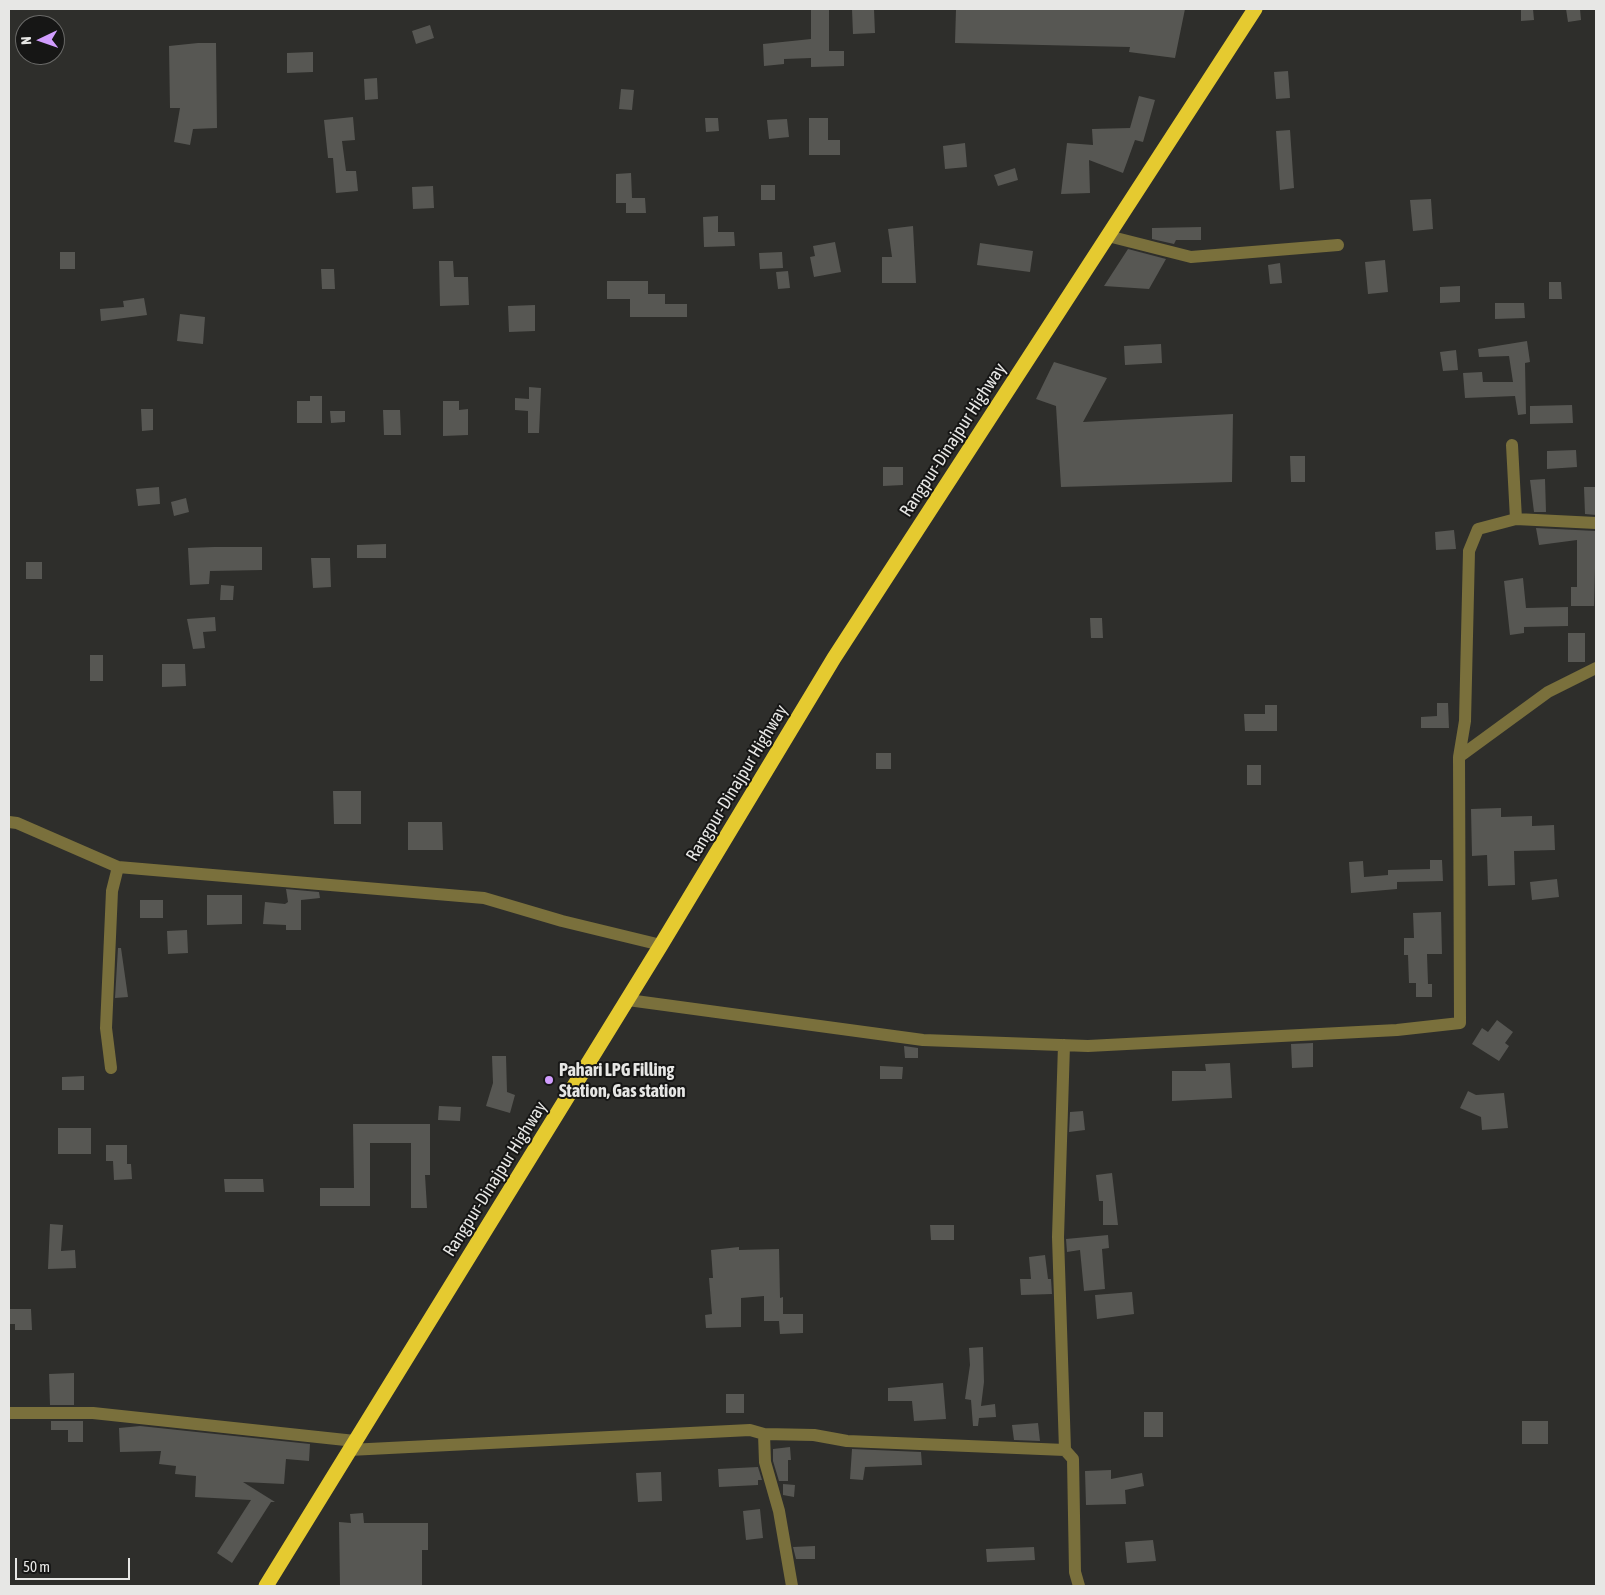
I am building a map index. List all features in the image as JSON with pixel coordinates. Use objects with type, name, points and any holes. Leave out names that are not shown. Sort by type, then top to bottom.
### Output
[{"type":"highway","name":"Rangpur-Dinajpur Highway","points":[[266,1586],[628,1000],[834,658],[1255,9]]},
{"type":"street","points":[[1108,236],[1190,258],[1338,245]]},
{"type":"street","points":[[1512,445],[1516,519]]},
{"type":"street","points":[[628,1000],[923,1040],[1088,1046],[1378,1031],[1460,1023],[1459,756],[1464,721],[1469,552],[1478,528],[1516,519],[1596,523]]},
{"type":"street","points":[[1459,756],[1548,692],[1596,668]]},
{"type":"street","points":[[9,822],[16,823],[118,867],[484,898],[562,921],[661,945]]},
{"type":"street","points":[[111,1068],[106,1028],[112,891],[118,867]]},
{"type":"street","points":[[1064,1045],[1058,1237],[1065,1450],[1073,1459],[1075,1572],[1079,1586]]},
{"type":"street","points":[[9,1413],[93,1413],[352,1446],[750,1430],[764,1434],[814,1435],[847,1441],[1065,1450]]},
{"type":"street","points":[[764,1434],[765,1462],[779,1511],[792,1586]]},
{"type":"building","points":[[811,9],[829,9],[829,51],[844,51],[844,66],[811,67],[811,58],[784,59],[784,64],[764,66],[763,44],[811,39]]},
{"type":"building","points":[[852,9],[874,9],[875,33],[853,34]]},
{"type":"building","points":[[956,9],[1185,9],[1175,58],[1129,52],[1130,47],[955,43]]},
{"type":"building","points":[[1521,9],[1533,9],[1534,20],[1521,21]]},
{"type":"building","points":[[1566,9],[1580,9],[1581,20],[1568,22]]},
{"type":"building","points":[[430,25],[434,38],[416,44],[412,31]]},
{"type":"building","points":[[216,43],[217,128],[193,129],[190,145],[174,142],[180,108],[170,108],[169,46]]},
{"type":"building","points":[[313,52],[313,72],[287,73],[287,53]]},
{"type":"building","points":[[1288,71],[1290,98],[1276,99],[1274,72]]},
{"type":"building","points":[[377,78],[378,99],[365,100],[364,79]]},
{"type":"building","points":[[621,89],[634,90],[632,110],[619,109]]},
{"type":"building","points":[[1139,96],[1155,100],[1143,142],[1135,140],[1123,173],[1089,160],[1090,193],[1061,194],[1067,143],[1093,145],[1092,129],[1130,128]]},
{"type":"building","points":[[353,117],[355,140],[342,141],[346,171],[356,171],[358,191],[336,193],[333,158],[328,158],[324,120]]},
{"type":"building","points":[[705,118],[718,118],[719,131],[706,132]]},
{"type":"building","points":[[809,118],[828,118],[828,140],[840,140],[840,155],[809,155]]},
{"type":"building","points":[[787,119],[789,137],[769,139],[767,120]]},
{"type":"building","points":[[1290,130],[1294,188],[1280,190],[1276,131]]},
{"type":"building","points":[[965,143],[967,167],[945,169],[943,146]]},
{"type":"building","points":[[1015,168],[1018,180],[998,186],[994,175]]},
{"type":"building","points":[[631,173],[632,198],[645,198],[646,213],[626,213],[626,203],[616,203],[616,174]]},
{"type":"building","points":[[761,185],[775,185],[775,200],[761,200]]},
{"type":"building","points":[[433,186],[434,208],[413,209],[412,187]]},
{"type":"building","points":[[1431,199],[1433,229],[1413,231],[1410,200]]},
{"type":"building","points":[[718,216],[718,232],[734,232],[735,246],[704,247],[703,217]]},
{"type":"building","points":[[913,226],[916,283],[882,283],[882,257],[892,257],[888,229]]},
{"type":"building","points":[[1201,227],[1201,240],[1176,240],[1174,244],[1152,239],[1152,228]]},
{"type":"building","points":[[835,242],[841,272],[814,277],[810,257],[815,256],[813,246]]},
{"type":"building","points":[[980,243],[1033,251],[1030,272],[977,265]]},
{"type":"building","points":[[1128,249],[1166,259],[1149,289],[1104,286]]},
{"type":"building","points":[[60,252],[75,252],[75,269],[60,269]]},
{"type":"building","points":[[782,252],[783,268],[760,269],[759,253]]},
{"type":"building","points":[[1385,260],[1388,292],[1368,294],[1365,262]]},
{"type":"building","points":[[439,261],[453,261],[454,277],[468,277],[469,305],[440,306]]},
{"type":"building","points":[[1280,263],[1282,283],[1270,284],[1268,265]]},
{"type":"building","points":[[321,269],[334,269],[335,289],[322,289]]},
{"type":"building","points":[[788,271],[790,288],[778,289],[776,272]]},
{"type":"building","points":[[607,281],[648,281],[648,294],[665,294],[665,304],[687,304],[687,317],[630,317],[630,299],[607,299]]},
{"type":"building","points":[[1549,282],[1561,282],[1562,299],[1549,299]]},
{"type":"building","points":[[1460,286],[1460,302],[1440,303],[1440,287]]},
{"type":"building","points":[[144,298],[147,315],[101,321],[100,309],[124,307],[123,301]]},
{"type":"building","points":[[1495,303],[1524,303],[1525,318],[1495,319]]},
{"type":"building","points":[[535,305],[535,331],[509,332],[508,306]]},
{"type":"building","points":[[180,314],[205,317],[203,344],[177,341]]},
{"type":"building","points":[[1527,341],[1530,362],[1525,363],[1526,414],[1518,415],[1515,396],[1465,398],[1463,373],[1482,372],[1483,382],[1513,382],[1509,356],[1479,357],[1478,349]]},
{"type":"building","points":[[1161,344],[1162,363],[1125,365],[1124,346]]},
{"type":"building","points":[[1456,350],[1458,370],[1443,371],[1440,352]]},
{"type":"building","points":[[1054,362],[1107,378],[1083,422],[1233,414],[1232,482],[1061,487],[1056,406],[1036,399]]},
{"type":"building","points":[[529,387],[541,388],[539,433],[528,433],[528,411],[515,410],[515,398],[529,399]]},
{"type":"building","points":[[310,396],[322,396],[322,423],[297,423],[297,401],[310,401]]},
{"type":"building","points":[[443,401],[459,401],[459,410],[468,409],[468,435],[443,436]]},
{"type":"building","points":[[1572,405],[1573,423],[1530,424],[1530,406]]},
{"type":"building","points":[[141,409],[153,409],[153,430],[142,431]]},
{"type":"building","points":[[383,410],[400,410],[401,435],[384,435]]},
{"type":"building","points":[[330,411],[345,411],[345,422],[331,423]]},
{"type":"building","points":[[1576,450],[1577,467],[1547,469],[1547,451]]},
{"type":"building","points":[[1290,456],[1305,456],[1305,482],[1291,482]]},
{"type":"building","points":[[883,467],[903,467],[903,485],[883,486]]},
{"type":"building","points":[[1545,479],[1546,512],[1534,512],[1530,480]]},
{"type":"building","points":[[159,487],[160,504],[138,506],[136,489]]},
{"type":"building","points":[[1584,487],[1596,487],[1596,515],[1585,514]]},
{"type":"building","points":[[186,498],[189,512],[174,516],[171,502]]},
{"type":"building","points":[[1536,528],[1596,531],[1594,606],[1571,606],[1571,587],[1577,587],[1577,540],[1539,545]]},
{"type":"building","points":[[1454,530],[1456,549],[1436,550],[1435,532]]},
{"type":"building","points":[[386,544],[386,558],[357,558],[357,545]]},
{"type":"building","points":[[262,547],[262,570],[210,571],[209,584],[190,585],[188,548]]},
{"type":"building","points":[[311,558],[330,558],[331,587],[313,588]]},
{"type":"building","points":[[26,562],[42,562],[42,579],[26,579]]},
{"type":"building","points":[[1523,578],[1526,608],[1568,607],[1568,626],[1524,627],[1524,633],[1510,635],[1504,581]]},
{"type":"building","points":[[221,585],[234,586],[233,600],[220,600]]},
{"type":"building","points":[[215,617],[216,631],[203,632],[205,648],[193,649],[187,619]]},
{"type":"building","points":[[1090,618],[1102,618],[1103,638],[1091,638]]},
{"type":"building","points":[[1568,633],[1585,633],[1585,662],[1568,662]]},
{"type":"building","points":[[90,655],[103,655],[103,681],[90,681]]},
{"type":"building","points":[[162,664],[185,664],[186,686],[162,687]]},
{"type":"building","points":[[1437,703],[1448,703],[1449,728],[1421,728],[1421,717],[1437,716]]},
{"type":"building","points":[[1265,705],[1277,705],[1277,731],[1245,731],[1244,714],[1265,714]]},
{"type":"building","points":[[876,753],[891,753],[891,769],[876,769]]},
{"type":"building","points":[[1247,765],[1261,765],[1261,785],[1247,785]]},
{"type":"building","points":[[333,791],[361,791],[361,824],[334,824]]},
{"type":"building","points":[[1501,808],[1501,817],[1532,816],[1532,826],[1554,825],[1555,850],[1514,851],[1515,885],[1488,886],[1487,855],[1472,856],[1471,809]]},
{"type":"building","points":[[408,822],[442,822],[443,850],[408,850]]},
{"type":"building","points":[[1430,860],[1442,860],[1443,881],[1397,882],[1397,889],[1351,893],[1349,862],[1363,861],[1364,877],[1388,875],[1388,870],[1430,869]]},
{"type":"building","points":[[1557,879],[1559,897],[1532,900],[1530,882]]},
{"type":"building","points":[[286,889],[319,892],[320,898],[301,900],[301,930],[286,930],[286,925],[263,924],[265,902],[285,904],[288,902]]},
{"type":"building","points":[[207,895],[242,895],[242,924],[207,925]]},
{"type":"building","points":[[140,900],[163,900],[163,918],[140,918]]},
{"type":"building","points":[[1441,912],[1442,954],[1427,954],[1428,984],[1432,984],[1432,997],[1416,997],[1416,983],[1409,983],[1408,955],[1404,955],[1404,938],[1414,938],[1413,913]]},
{"type":"building","points":[[187,930],[188,953],[168,954],[167,931]]},
{"type":"building","points":[[118,948],[121,948],[128,997],[115,998]]},
{"type":"building","points":[[1497,1020],[1513,1032],[1505,1043],[1509,1046],[1499,1061],[1472,1044],[1482,1028],[1488,1032]]},
{"type":"building","points":[[1313,1043],[1313,1067],[1292,1068],[1291,1044]]},
{"type":"building","points":[[904,1046],[918,1048],[918,1058],[905,1058]]},
{"type":"building","points":[[492,1056],[506,1056],[507,1092],[515,1095],[510,1113],[486,1106],[493,1083]]},
{"type":"building","points":[[1230,1063],[1232,1098],[1172,1101],[1172,1071],[1206,1071],[1205,1064]]},
{"type":"building","points":[[880,1066],[903,1067],[902,1079],[880,1079]]},
{"type":"building","points":[[84,1076],[84,1090],[62,1090],[62,1077]]},
{"type":"building","points":[[1468,1091],[1476,1095],[1504,1093],[1508,1128],[1482,1130],[1481,1117],[1460,1108]]},
{"type":"building","points":[[439,1106],[461,1107],[460,1121],[438,1120]]},
{"type":"building","points":[[1083,1111],[1085,1130],[1069,1132],[1070,1112]]},
{"type":"building","points":[[353,1124],[430,1124],[430,1175],[425,1175],[427,1208],[411,1208],[411,1143],[370,1143],[370,1206],[320,1206],[320,1188],[354,1188]]},
{"type":"building","points":[[58,1128],[91,1128],[91,1154],[58,1154]]},
{"type":"building","points":[[106,1145],[127,1145],[127,1164],[131,1164],[132,1179],[114,1180],[113,1161],[106,1161]]},
{"type":"building","points":[[1112,1173],[1118,1225],[1103,1225],[1103,1201],[1099,1201],[1096,1175]]},
{"type":"building","points":[[224,1179],[263,1179],[264,1192],[225,1192]]},
{"type":"building","points":[[50,1224],[63,1225],[61,1251],[75,1250],[76,1268],[48,1269]]},
{"type":"building","points":[[930,1225],[954,1225],[954,1240],[931,1240]]},
{"type":"building","points":[[1108,1235],[1109,1248],[1102,1249],[1105,1289],[1084,1291],[1080,1250],[1067,1252],[1066,1239]]},
{"type":"building","points":[[739,1247],[739,1250],[779,1249],[780,1298],[783,1297],[783,1314],[803,1314],[803,1333],[780,1334],[779,1321],[764,1321],[764,1296],[741,1298],[741,1327],[706,1328],[705,1315],[712,1314],[709,1278],[713,1278],[711,1250]]},
{"type":"building","points":[[1045,1255],[1048,1279],[1051,1279],[1052,1294],[1021,1295],[1020,1279],[1031,1279],[1029,1257]]},
{"type":"building","points":[[1132,1292],[1134,1314],[1097,1319],[1095,1295]]},
{"type":"building","points":[[9,1309],[31,1309],[32,1330],[15,1330],[15,1324],[9,1324]]},
{"type":"building","points":[[983,1347],[984,1382],[981,1406],[995,1404],[996,1417],[979,1418],[978,1426],[973,1426],[971,1400],[965,1399],[970,1365],[969,1348]]},
{"type":"building","points":[[74,1373],[74,1405],[50,1405],[49,1374]]},
{"type":"building","points":[[943,1383],[946,1419],[914,1421],[912,1401],[888,1401],[888,1388]]},
{"type":"building","points":[[726,1394],[744,1394],[744,1413],[726,1413]]},
{"type":"building","points":[[1144,1412],[1163,1412],[1163,1437],[1144,1437]]},
{"type":"building","points":[[51,1421],[83,1421],[83,1442],[68,1442],[68,1430],[51,1430]]},
{"type":"building","points":[[1522,1421],[1548,1421],[1548,1444],[1522,1444]]},
{"type":"building","points":[[1038,1423],[1040,1441],[1014,1440],[1012,1425]]},
{"type":"building","points":[[140,1426],[310,1444],[309,1461],[286,1459],[284,1484],[243,1482],[275,1502],[271,1502],[232,1563],[217,1553],[251,1500],[195,1497],[196,1476],[175,1474],[176,1466],[159,1464],[161,1451],[120,1452],[119,1428]]},
{"type":"building","points":[[790,1447],[791,1460],[788,1460],[788,1481],[779,1481],[773,1461],[773,1449]]},
{"type":"building","points":[[852,1449],[921,1452],[922,1465],[865,1467],[863,1480],[850,1479]]},
{"type":"building","points":[[758,1467],[762,1480],[758,1480],[758,1485],[719,1487],[718,1469]]},
{"type":"building","points":[[1111,1470],[1111,1479],[1142,1473],[1144,1486],[1125,1490],[1126,1504],[1086,1505],[1085,1471]]},
{"type":"building","points":[[661,1472],[662,1501],[638,1502],[636,1473]]},
{"type":"building","points":[[783,1484],[795,1485],[794,1497],[783,1495]]},
{"type":"building","points":[[760,1509],[763,1538],[746,1540],[743,1511]]},
{"type":"building","points":[[363,1513],[364,1523],[428,1523],[428,1550],[422,1550],[422,1586],[340,1586],[339,1522],[351,1523],[350,1514]]},
{"type":"building","points":[[1153,1540],[1156,1561],[1127,1563],[1125,1542]]},
{"type":"building","points":[[815,1546],[815,1559],[796,1559],[793,1547]]},
{"type":"building","points":[[1034,1547],[1035,1560],[987,1562],[986,1549]]},
{"type":"place","name":"Pahari LPG Filling Station, Gas station","points":[[549,1080]]}]
